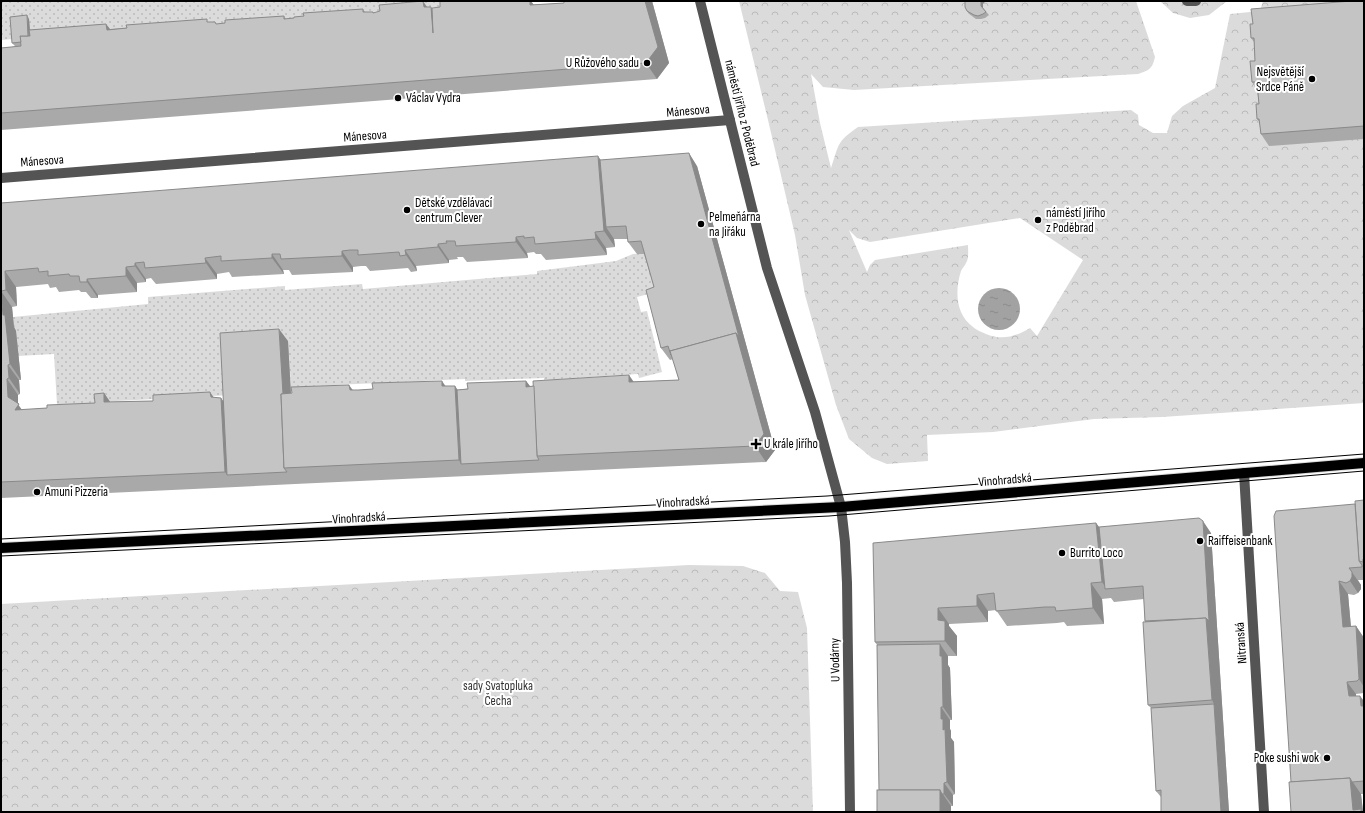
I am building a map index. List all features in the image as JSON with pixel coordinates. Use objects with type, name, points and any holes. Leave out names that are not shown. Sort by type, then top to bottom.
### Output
[{"type":"main road","name":"Vinohradská","points":[[1,548],[840,507],[1364,463]]},
{"type":"street","name":"náměstí Jiřího z Poděbrad","points":[[700,1],[767,268],[814,412],[840,507]]},
{"type":"street","points":[[1187,1],[1196,1]]},
{"type":"street","name":"Mánesova","points":[[1,178],[730,120]]},
{"type":"street","name":"Nitranská","points":[[1244,473],[1264,812]]},
{"type":"street","name":"U Vodárny","points":[[840,507],[845,542],[847,583],[850,812]]},
{"type":"green space","points":[[1,1],[518,1],[1,40]]},
{"type":"green space","name":"náměstí Jiřího z Poděbrad","points":[[739,1],[968,1],[969,14],[974,17],[983,18],[988,15],[983,9],[983,4],[986,1],[1136,1],[1155,57],[1150,68],[1138,74],[854,90],[823,87],[811,74],[820,123],[831,168],[839,144],[846,136],[858,127],[1131,110],[1138,115],[1139,125],[1153,133],[1167,133],[1172,116],[1183,106],[1215,88],[1230,14],[1260,11],[1263,1],[1364,1],[1364,403],[1162,417],[1094,419],[993,432],[927,435],[928,461],[887,464],[872,458],[849,439],[836,405],[805,295],[795,235]],"holes":[[[1020,218],[1083,260],[1037,336],[1030,328],[1009,337],[998,337],[986,334],[974,328],[967,322],[960,309],[957,294],[961,271],[968,259],[968,245],[875,260],[870,265],[867,272],[849,230],[857,238],[870,242]]]},
{"type":"green space","points":[[1160,1],[1227,1],[1209,15],[1190,18],[1173,13]]},
{"type":"green space","points":[[649,253],[660,291],[637,297],[641,312],[647,311],[662,372],[639,378],[638,374],[544,380],[544,378],[465,381],[465,379],[291,387],[288,341],[231,395],[97,402],[58,421],[54,354],[18,356],[16,331],[14,331],[13,317],[148,304],[148,297],[285,286],[285,290],[362,284],[363,289],[537,274],[537,271],[616,261],[633,254]]},
{"type":"green space","name":"sady Svatopluka Čecha","points":[[689,565],[743,566],[765,573],[780,591],[798,592],[807,628],[813,812],[1,812],[1,604]]},
{"type":"water","points":[[995,288],[1003,288],[1011,291],[1017,297],[1020,309],[1017,321],[1011,327],[1003,330],[995,330],[987,327],[981,321],[978,313],[978,305],[981,297],[987,291]]},
{"type":"building","points":[[423,1],[424,7],[431,7],[433,33],[432,8],[440,7],[440,1],[530,1],[530,5],[564,3],[564,1],[645,1],[658,47],[646,63],[1,113],[1,48],[21,46],[20,36],[30,36],[29,30],[106,24],[107,30],[127,28],[126,25],[207,19],[207,22],[215,22],[216,24],[225,23],[225,20],[284,16],[284,19],[304,16],[303,13],[363,9],[363,12],[373,13],[380,11],[379,5]]},
{"type":"building","points":[[965,1],[981,1],[981,6],[986,12],[978,16],[974,15],[967,11]]},
{"type":"building","name":"Nejsvětější Srdce Páně","points":[[1364,1],[1364,126],[1261,134],[1259,119],[1257,119],[1256,104],[1259,104],[1257,82],[1252,82],[1250,61],[1255,61],[1254,38],[1251,38],[1250,24],[1253,24],[1251,9]]},
{"type":"building","points":[[27,15],[28,36],[20,36],[21,42],[12,43],[10,17]]},
{"type":"building","points":[[689,153],[739,337],[736,333],[670,351],[671,355],[668,346],[661,348],[646,290],[654,287],[641,241],[628,242],[626,226],[606,227],[600,160]]},
{"type":"building","points":[[598,156],[604,231],[595,232],[596,239],[535,244],[534,237],[524,238],[524,236],[516,237],[516,242],[456,246],[455,241],[446,241],[447,243],[438,244],[438,247],[405,250],[406,255],[400,256],[399,252],[358,255],[358,250],[350,250],[342,251],[342,256],[281,259],[280,254],[272,254],[272,258],[221,261],[221,256],[205,258],[206,263],[145,268],[144,262],[135,263],[135,266],[126,267],[126,276],[87,279],[87,282],[80,282],[79,276],[70,276],[69,274],[48,276],[48,271],[39,272],[38,268],[5,271],[6,290],[1,291],[1,203]]},
{"type":"building","points":[[1,292],[10,364],[8,365],[9,378],[7,379],[8,397],[19,404],[15,410],[47,408],[47,405],[95,403],[94,394],[104,393],[104,402],[153,401],[153,395],[210,392],[211,397],[221,398],[225,472],[1,482]]},
{"type":"building","points":[[279,329],[283,394],[281,394],[284,468],[287,472],[227,475],[220,333]]},
{"type":"building","points":[[736,333],[764,434],[755,446],[537,456],[533,381],[629,375],[629,382],[679,380],[670,351]]},
{"type":"building","points":[[442,381],[442,386],[455,386],[459,460],[284,468],[281,394],[292,393],[291,387],[349,385],[350,390],[359,390],[373,389],[372,383]]},
{"type":"building","points":[[526,381],[526,387],[534,386],[537,456],[539,460],[461,464],[457,390],[468,389],[467,383]]},
{"type":"building","points":[[1364,500],[1363,562],[1359,561],[1355,501]]},
{"type":"building","points":[[1355,504],[1359,561],[1362,567],[1349,568],[1352,572],[1350,581],[1346,583],[1339,581],[1343,627],[1356,626],[1359,679],[1357,681],[1347,682],[1349,696],[1360,696],[1361,706],[1364,706],[1364,781],[1352,782],[1350,778],[1291,782],[1274,516],[1276,511]]},
{"type":"building","points":[[1199,518],[1203,521],[1209,621],[1206,618],[1145,621],[1143,586],[1105,589],[1099,527]]},
{"type":"building","points":[[1096,523],[1102,582],[1091,583],[1093,608],[1056,611],[1055,607],[1045,607],[996,611],[994,593],[977,595],[977,606],[938,608],[938,620],[945,621],[945,641],[875,642],[873,543]]},
{"type":"building","points":[[1206,618],[1212,700],[1148,705],[1143,622]]},
{"type":"building","points":[[940,644],[940,656],[942,656],[943,707],[941,707],[941,719],[943,719],[943,730],[945,729],[947,782],[944,783],[944,794],[942,794],[940,790],[879,790],[877,645]]},
{"type":"building","points":[[1214,704],[1221,812],[1161,812],[1161,790],[1156,791],[1151,708]]},
{"type":"building","points":[[1350,778],[1353,810],[1361,809],[1361,812],[1291,812],[1289,782]]},
{"type":"building","points":[[877,790],[940,790],[940,812],[877,812]]},
{"type":"tram line","points":[[1,539],[827,496],[1364,454]]},
{"type":"tram line","points":[[1,556],[829,516],[1364,471]]},
{"type":"place","name":"U Růžového sadu","points":[[647,63]]},
{"type":"place","name":"Nejsvětější Srdce Páně","points":[[1312,79]]},
{"type":"place","name":"Václav Vydra","points":[[398,98]]},
{"type":"place","name":"Dětské vzdělávací centrum Clever","points":[[407,210]]},
{"type":"place","name":"náměstí Jiřího z Poděbrad","points":[[1038,220]]},
{"type":"place","name":"Pelmeňárna na Jiřáku","points":[[701,224]]},
{"type":"place","name":"U krále Jiřího","points":[[756,444]]},
{"type":"place","name":"Amuni Pizzeria","points":[[37,492]]},
{"type":"place","name":"Raiffeisenbank","points":[[1200,541]]},
{"type":"place","name":"Burrito Loco","points":[[1062,553]]},
{"type":"place","name":"Poke sushi wok","points":[[1327,758]]}]
